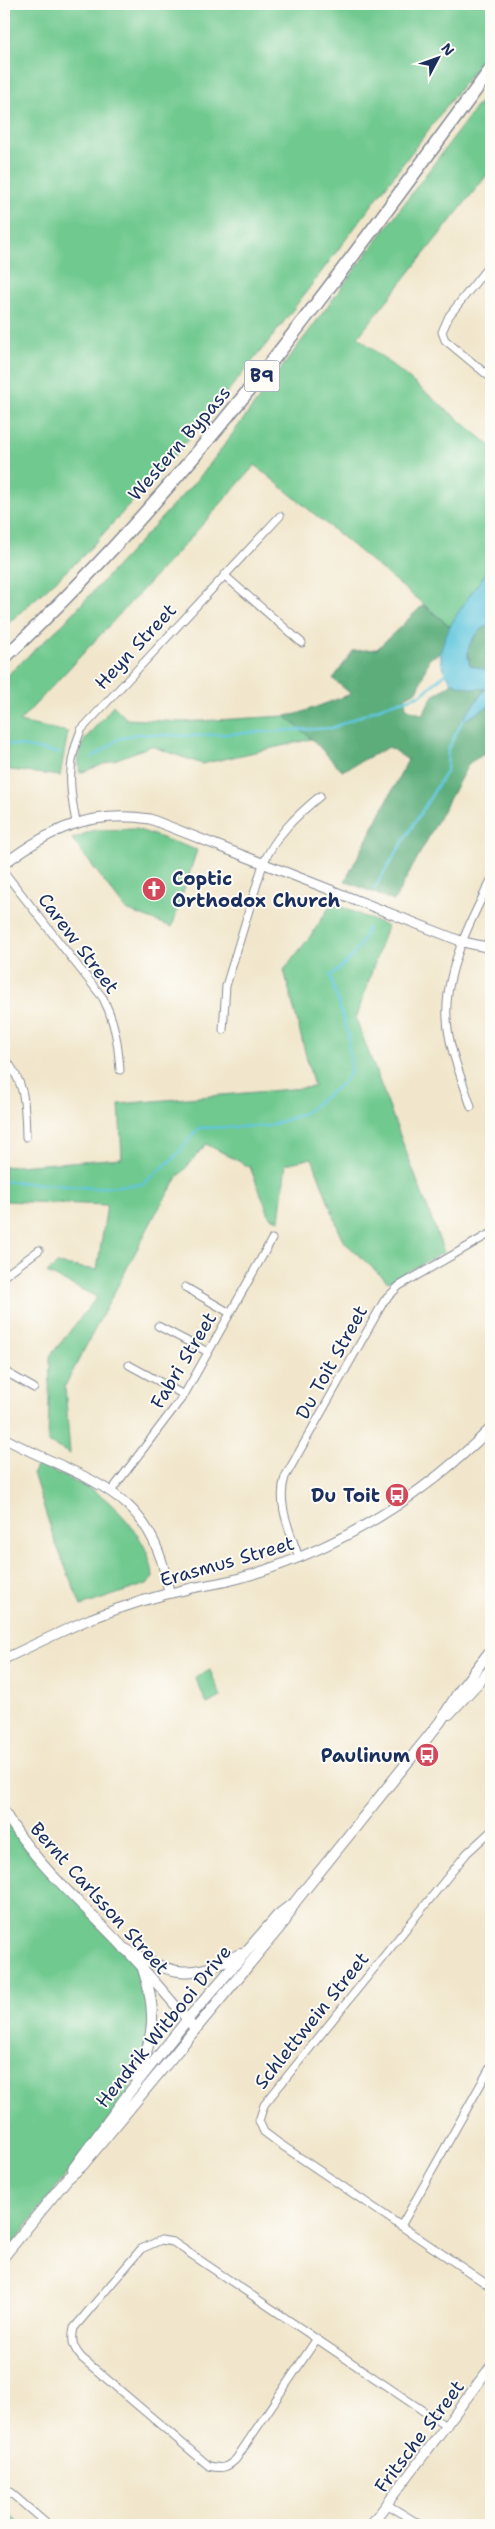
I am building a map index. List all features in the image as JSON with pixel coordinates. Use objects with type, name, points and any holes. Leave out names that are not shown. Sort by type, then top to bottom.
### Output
[{"type":"highway","name":"Western Bypass","points":[[4,658],[147,511],[269,367],[491,69]]},
{"type":"main road","name":"Hendrik Witbooi Drive","points":[[68,2179],[76,2162],[128,2094],[285,1921],[295,1902],[440,1722],[458,1693],[491,1650]]},
{"type":"main road","name":"Hendrik Witbooi Drive","points":[[440,1722],[465,1700],[491,1669]]},
{"type":"main road","name":"Hendrik Witbooi Drive","points":[[4,2256],[68,2179],[82,2166],[247,1951],[278,1915],[295,1902]]},
{"type":"main road","points":[[125,1949],[169,1971],[181,1972],[192,1972],[216,1966],[247,1951]]},
{"type":"main road","points":[[128,2094],[146,2056],[152,2032],[152,2004],[143,1969]]},
{"type":"street","points":[[491,263],[449,316],[443,325],[442,332],[445,340],[491,378]]},
{"type":"street","name":"Heyn Street","points":[[76,822],[69,778],[76,743],[81,730],[280,516]]},
{"type":"street","points":[[224,576],[302,643]]},
{"type":"street","points":[[224,1030],[226,986],[263,864],[272,845],[280,834],[320,796]]},
{"type":"street","points":[[4,864],[32,842],[56,829],[76,822],[102,817],[130,816],[150,818],[463,942],[491,948]]},
{"type":"street","name":"Carew Street","points":[[4,872],[102,998],[113,1017],[120,1070]]},
{"type":"street","points":[[471,1107],[451,1042],[446,1003],[463,942],[491,880]]},
{"type":"street","points":[[4,1057],[16,1072],[25,1098],[26,1137]]},
{"type":"street","name":"Du Toit Street","points":[[299,1558],[283,1503],[282,1486],[285,1477],[384,1301],[399,1286],[491,1233]]},
{"type":"street","name":"Fabri Street","points":[[112,1490],[184,1395],[272,1239]]},
{"type":"street","points":[[4,1276],[39,1250]]},
{"type":"street","points":[[185,1287],[230,1313]]},
{"type":"street","points":[[158,1326],[208,1352]]},
{"type":"street","points":[[129,1365],[184,1395]]},
{"type":"street","points":[[4,1371],[34,1388]]},
{"type":"street","name":"Erasmus Street","points":[[4,1659],[89,1620],[170,1593],[238,1579],[299,1558],[348,1536],[390,1512],[448,1470],[491,1428]]},
{"type":"street","points":[[4,1438],[112,1490],[141,1519],[156,1541],[166,1571],[170,1593]]},
{"type":"street","name":"Bernt Carlsson Street","points":[[4,1811],[28,1846],[48,1870],[125,1949],[191,2024]]},
{"type":"street","name":"Schlettwein Street","points":[[491,1831],[467,1853],[264,2105],[259,2121],[264,2132],[280,2144],[491,2287]]},
{"type":"street","points":[[401,2226],[491,2066]]},
{"type":"street","points":[[316,2340],[236,2459],[228,2467],[219,2468],[209,2466],[82,2358],[72,2344],[74,2328],[142,2249],[161,2240],[172,2242],[447,2427]]},
{"type":"street","name":"Fritsche Street","points":[[371,2525],[447,2427],[491,2366]]},
{"type":"street","points":[[4,2487],[48,2525]]},
{"type":"street","points":[[388,2505],[421,2525]]},
{"type":"green space","points":[[4,4],[491,4],[491,47],[273,336],[184,445],[83,556],[4,627]]},
{"type":"green space","points":[[491,87],[491,170],[358,337],[491,446],[491,567],[451,627],[255,465],[187,542],[19,722],[68,732],[60,776],[4,769],[4,678],[63,624],[204,472]]},
{"type":"green space","points":[[423,605],[451,627],[441,652],[429,659],[418,690],[405,697],[406,708],[423,715],[432,697],[452,683],[474,689],[486,687],[462,721],[491,705],[491,750],[469,763],[394,901],[345,881],[408,760],[389,747],[342,771],[312,739],[285,716],[297,714],[351,694],[333,679],[353,651],[377,649]]},
{"type":"green space","points":[[491,624],[491,667],[486,670],[470,665],[467,648],[479,631]]},
{"type":"green space","points":[[113,705],[127,719],[182,722],[285,716],[312,739],[202,764],[151,746],[80,773],[79,753],[81,746]]},
{"type":"green space","points":[[136,829],[197,850],[172,927],[126,910],[72,839],[94,830]]},
{"type":"green space","points":[[332,903],[387,926],[356,1019],[444,1252],[388,1282],[343,1241],[312,1158],[286,1164],[279,1220],[270,1217],[250,1167],[206,1144],[178,1177],[156,1213],[65,1386],[70,1454],[48,1442],[50,1356],[97,1297],[47,1273],[57,1264],[97,1270],[107,1205],[4,1201],[4,1167],[122,1158],[119,1104],[314,1087],[284,970],[312,934]]},
{"type":"green space","points":[[37,1464],[97,1493],[120,1513],[136,1533],[148,1555],[152,1566],[153,1578],[147,1584],[81,1606],[54,1539],[33,1473]]},
{"type":"green space","points":[[210,1670],[221,1697],[207,1704],[195,1677]]},
{"type":"green space","points":[[4,1811],[28,1846],[143,1969],[153,2024],[128,2094],[4,2256]]},
{"type":"green space","points":[[4,2510],[21,2525],[4,2525]]},
{"type":"water","points":[[491,567],[491,624],[480,631],[471,641],[468,658],[470,665],[486,670],[491,667],[491,705],[461,722],[486,688],[474,689],[452,683],[442,664],[441,651],[444,640],[455,618]]},
{"type":"waterway","points":[[93,757],[119,739],[136,734],[191,736],[332,728],[387,705],[421,695],[447,672]]},
{"type":"waterway","points":[[374,889],[447,770],[448,749],[463,720]]},
{"type":"waterway","points":[[4,743],[59,753]]},
{"type":"waterway","points":[[4,1181],[94,1188],[143,1184],[173,1159],[199,1128],[268,1126],[303,1114],[344,1082],[351,1071],[348,1034],[330,976],[353,955],[368,928]]},
{"type":"place","name":"Coptic Orthodox Church","points":[[154,889]]},
{"type":"place","name":"Du Toit","points":[[397,1495]]},
{"type":"place","name":"Paulinum","points":[[427,1755]]}]
